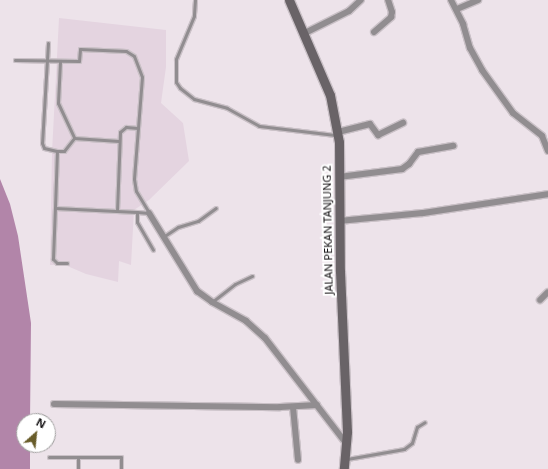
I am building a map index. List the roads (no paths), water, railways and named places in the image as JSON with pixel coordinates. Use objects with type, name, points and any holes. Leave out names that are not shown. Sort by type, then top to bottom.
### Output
[{"type":"street","name":"JALAN PEKAN TANJUNG 2","points":[[289,0],[305,33],[330,95],[338,134],[339,221],[347,444],[344,469]]},
{"type":"street","points":[[305,33],[349,11],[361,0]]},
{"type":"street","points":[[374,32],[391,17],[392,12],[388,0]]},
{"type":"street","points":[[451,0],[457,9],[470,48],[482,70],[513,113],[542,136],[548,152]]},
{"type":"street","points":[[457,9],[478,0]]},
{"type":"street","points":[[338,134],[370,124],[378,135],[390,132],[403,123]]},
{"type":"street","points":[[339,177],[402,169],[409,164],[418,152],[454,146]]},
{"type":"street","points":[[339,221],[423,213],[548,194]]},
{"type":"street","points":[[149,213],[197,291],[212,302],[252,325],[274,348],[347,444]]},
{"type":"street","points":[[540,300],[548,292]]},
{"type":"street","points":[[54,404],[293,407],[317,405]]},
{"type":"street","points":[[293,407],[298,460]]},
{"type":"lane","points":[[195,0],[194,16],[176,59],[176,82],[187,95],[227,108],[259,126],[338,134]]},
{"type":"lane","points":[[48,44],[42,142],[44,148],[64,151],[74,138]]},
{"type":"lane","points":[[15,60],[47,62],[79,61],[80,49],[132,54],[142,77],[135,185],[149,213]]},
{"type":"lane","points":[[60,62],[58,103],[74,138]]},
{"type":"lane","points":[[117,211],[120,132],[124,128],[138,128]]},
{"type":"lane","points":[[74,138],[119,141]]},
{"type":"lane","points":[[57,150],[53,259],[57,263],[67,264]]},
{"type":"lane","points":[[55,208],[149,213]]},
{"type":"lane","points":[[163,237],[178,227],[198,221],[216,208]]},
{"type":"lane","points":[[137,212],[138,226],[153,250]]},
{"type":"lane","points":[[212,302],[235,284],[252,276]]},
{"type":"lane","points":[[345,459],[404,449],[412,443],[417,427],[424,422]]},
{"type":"lane","points":[[49,457],[121,457],[121,469]]},
{"type":"lane","points":[[78,457],[78,469]]}]
